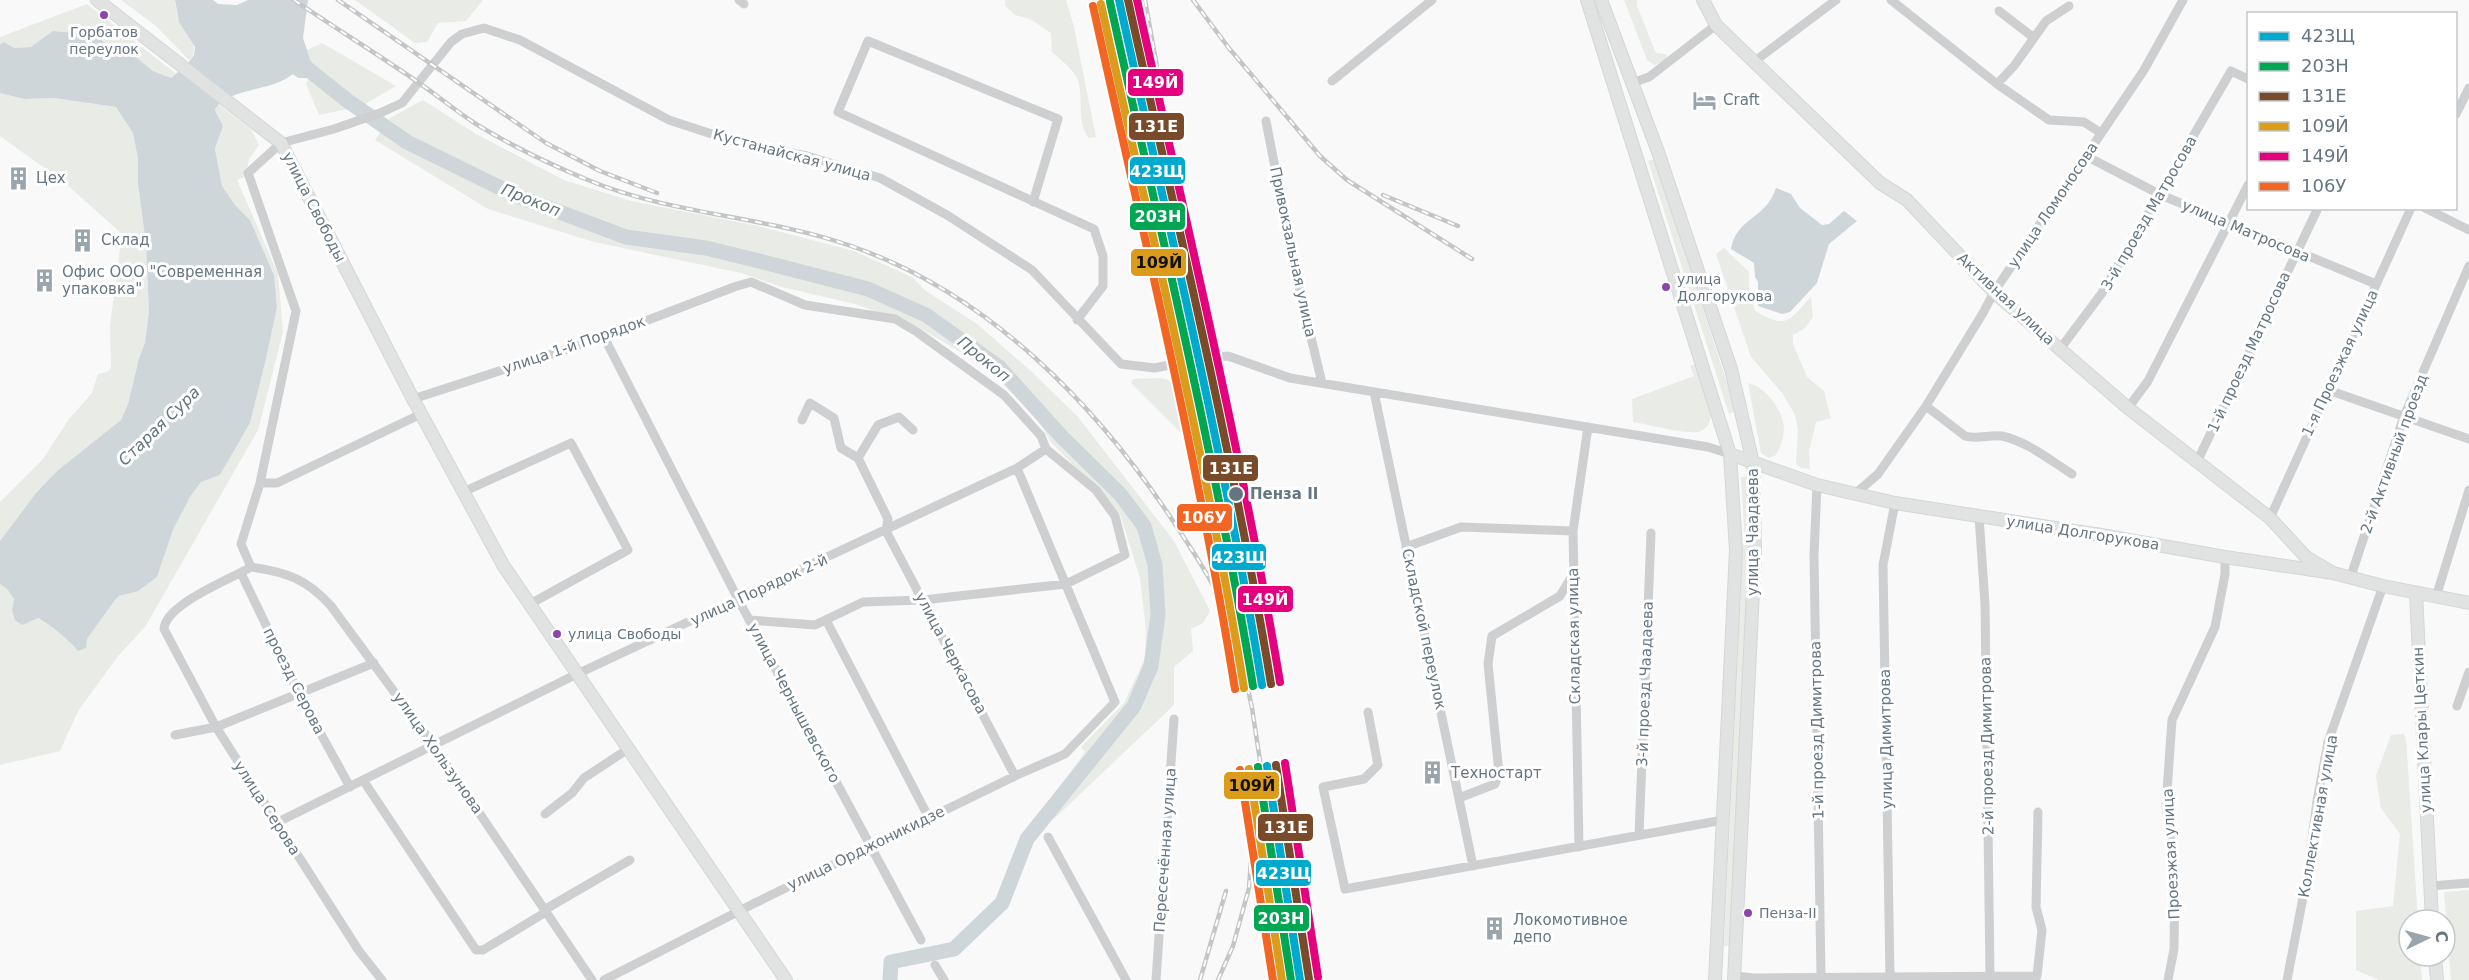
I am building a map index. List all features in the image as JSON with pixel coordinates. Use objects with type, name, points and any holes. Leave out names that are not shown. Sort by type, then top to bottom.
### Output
[{"type":"main road","name":"улица Свободы","points":[[97,0],[281,143],[413,399],[503,566],[786,980]]},
{"type":"main road","name":"улица Чаадаева","points":[[1587,0],[1730,454],[1736,550],[1715,980]]},
{"type":"main road","name":"улица Чаадаева","points":[[1601,0],[1657,149],[1731,369],[1753,463],[1755,550],[1734,978]]},
{"type":"main road","name":"Активная улица","points":[[1703,0],[1716,25],[1880,183],[1907,200],[1994,292],[2128,408],[2270,518],[2306,556],[2332,573]]},
{"type":"main road","points":[[1638,156],[1657,149]]},
{"type":"main road","name":"улица Долгорукова","points":[[1730,454],[1816,485],[1895,503],[2350,576],[2416,593]]},
{"type":"main road","points":[[2416,593],[2469,603]]},
{"type":"main road","name":"улица Клары Цеткин","points":[[2416,593],[2431,908]]},
{"type":"street","points":[[1332,81],[1432,0]]},
{"type":"street","points":[[1755,61],[1836,0]]},
{"type":"street","points":[[1891,0],[1997,84],[2049,120],[2084,122],[2101,133]]},
{"type":"street","name":"улица Ломоносова","points":[[1855,494],[1878,474],[1926,406],[1994,292],[2144,70],[2183,0]]},
{"type":"street","points":[[1997,84],[2014,66],[2046,21],[2069,6]]},
{"type":"street","points":[[1999,11],[2034,38]]},
{"type":"street","points":[[1632,83],[1649,77],[1716,25]]},
{"type":"street","name":"Кустанайская улица","points":[[281,143],[362,119],[402,103],[451,42],[476,29],[492,30],[520,40],[669,120],[734,141],[807,156],[880,178],[947,215],[1032,270],[1121,364],[1155,368],[1198,359],[1228,356],[1290,378],[1322,383]]},
{"type":"street","points":[[1033,202],[1058,119],[867,41],[838,112],[1033,202],[1094,229],[1103,256],[1103,286],[1077,320]]},
{"type":"street","name":"3-й проезд Матросова","points":[[2060,349],[2102,293],[2161,195],[2230,71],[2247,79]]},
{"type":"street","points":[[2469,88],[2458,110],[2469,112]]},
{"type":"street","name":"Привокзальная улица","points":[[1266,121],[1295,272],[1322,383]]},
{"type":"street","points":[[241,573],[251,567],[241,544],[260,483],[296,311],[248,173],[281,143]]},
{"type":"street","name":"улица Матросова","points":[[2086,156],[2161,195],[2376,284]]},
{"type":"street","points":[[2128,408],[2148,381],[2247,187]]},
{"type":"street","name":"1-й проезд Матросова","points":[[2197,462],[2317,210]]},
{"type":"street","name":"1-я Проезжая улица","points":[[2270,518],[2410,210]]},
{"type":"street","points":[[2429,210],[2469,230]]},
{"type":"street","name":"2-й Активный проезд","points":[[2350,576],[2404,416],[2469,266]]},
{"type":"street","name":"улица 1-й Порядок","points":[[413,399],[604,337],[751,282],[806,305],[895,319],[917,332],[1004,395],[1041,436],[1047,448]]},
{"type":"street","name":"улица Чернышевского","points":[[604,337],[749,620],[921,940]]},
{"type":"street","points":[[1322,383],[1708,447],[1730,454]]},
{"type":"street","points":[[2328,390],[2469,440]]},
{"type":"street","name":"Складской переулок","points":[[1374,392],[1473,866]]},
{"type":"street","name":"улица Черкасова","points":[[801,420],[810,403],[834,418],[841,448],[858,458],[888,519],[886,531],[1015,776]]},
{"type":"street","points":[[1926,406],[1965,436],[1971,438],[1989,435],[2003,437],[2030,447],[2072,474]]},
{"type":"street","points":[[260,483],[277,483],[421,414]]},
{"type":"street","points":[[858,458],[878,425],[899,417],[913,430]]},
{"type":"street","name":"Складская улица","points":[[1579,847],[1572,576],[1573,531],[1588,427]]},
{"type":"street","points":[[463,492],[571,443],[628,550],[530,604]]},
{"type":"street","points":[[749,620],[815,625],[863,602],[923,600],[1066,584],[1125,555],[1115,516],[1096,490],[1047,448]]},
{"type":"street","name":"улица Порядок 2-й","points":[[276,823],[577,674],[1017,468],[1047,448]]},
{"type":"street","points":[[1017,468],[1066,584]]},
{"type":"street","name":"1-й проезд Димитрова","points":[[1816,485],[1814,555],[1821,976]]},
{"type":"street","points":[[2436,597],[2469,490]]},
{"type":"street","name":"улица Димитрова","points":[[1890,976],[1883,565],[1895,503]]},
{"type":"street","name":"2-й проезд Димитрова","points":[[1979,516],[1985,604],[1990,975]]},
{"type":"street","points":[[1406,547],[1461,527],[1573,531]]},
{"type":"street","name":"3-й проезд Чаадаева","points":[[1639,836],[1651,533]]},
{"type":"street","name":"Проезжая улица","points":[[2168,980],[2174,949],[2175,875],[2166,807],[2172,720],[2215,627],[2225,574],[2225,557]]},
{"type":"street","name":"улица Хользунова","points":[[251,567],[281,571],[318,591],[434,746],[592,980]]},
{"type":"street","name":"улица Серова","points":[[241,573],[200,593],[167,618],[164,629],[216,728],[359,951],[381,980]]},
{"type":"street","name":"проезд Серова","points":[[241,573],[299,694],[350,787]]},
{"type":"street","points":[[1459,798],[1495,784],[1499,773],[1488,664],[1492,636],[1560,596],[1572,576]]},
{"type":"street","name":"улица Орджоникидзе","points":[[604,980],[739,911],[1015,776],[1065,754],[1115,702],[1066,584]]},
{"type":"street","name":"Коллективная улица","points":[[2287,980],[2307,877],[2317,801],[2328,742],[2383,586]]},
{"type":"street","points":[[826,620],[929,818]]},
{"type":"street","points":[[175,735],[216,728],[374,663]]},
{"type":"street","points":[[2457,706],[2469,672]]},
{"type":"street","points":[[1368,712],[1378,765],[1364,779],[1323,787],[1345,889],[1723,820]]},
{"type":"street","name":"Пересечённая улица","points":[[1156,980],[1174,719]]},
{"type":"street","points":[[545,814],[572,793],[584,778],[628,749]]},
{"type":"street","points":[[363,780],[478,951],[483,950],[585,884],[630,860]]},
{"type":"street","points":[[1734,978],[2037,976],[2043,930],[2036,907],[2038,812]]},
{"type":"street","points":[[1048,837],[1126,980]]},
{"type":"street","points":[[2429,886],[2469,883]]},
{"type":"street","points":[[935,965],[944,980]]},
{"type":"shaded area","points":[[121,0],[175,0],[179,21],[194,46],[190,61],[156,26]]},
{"type":"shaded area","points":[[355,0],[483,0],[466,21],[438,23],[427,42],[415,43]]},
{"type":"shaded area","points":[[1005,0],[1066,0],[1074,27],[1096,137],[1089,138],[1085,132],[1079,84],[1068,66],[1052,52],[1051,33],[1030,19],[1015,15],[1005,6]]},
{"type":"shaded area","points":[[1624,0],[1637,0],[1637,6],[1656,53],[1667,54],[1666,60],[1655,65],[1647,60]]},
{"type":"shaded area","points":[[87,4],[175,73],[171,78],[153,71],[137,58],[119,52],[83,29],[54,31],[31,47],[14,48],[4,42],[0,44],[0,37]]},
{"type":"shaded area","points":[[322,43],[396,86],[362,106],[319,115],[306,84],[313,68],[307,50]]},
{"type":"shaded area","points":[[0,93],[24,99],[54,98],[116,107],[133,133],[138,159],[138,184],[146,244],[149,311],[145,344],[139,358],[128,404],[121,420],[57,471],[36,493],[0,541],[0,502],[43,459],[69,419],[92,393],[98,374],[109,371],[111,367],[110,326],[122,234],[65,183],[0,136]]},
{"type":"shaded area","points":[[423,100],[476,134],[564,180],[631,201],[758,226],[854,251],[912,277],[926,291],[977,324],[1031,371],[1078,417],[1174,541],[1210,611],[1203,623],[1191,629],[1193,651],[1174,667],[1174,705],[1054,819],[1045,806],[1085,752],[1081,747],[1124,703],[1145,658],[1146,631],[1140,578],[1120,514],[1051,442],[1038,421],[1003,384],[962,353],[918,327],[855,304],[782,287],[741,273],[594,242],[488,209],[375,140],[390,118]]},
{"type":"shaded area","points":[[218,104],[251,129],[259,145],[249,159],[246,176],[237,180],[278,274],[283,332],[258,430],[145,627],[118,656],[78,711],[60,751],[0,765],[0,584],[14,599],[12,610],[30,622],[37,618],[42,621],[65,637],[78,650],[86,648],[87,639],[119,596],[138,590],[157,577],[173,530],[190,497],[201,482],[220,475],[250,423],[277,307],[274,275],[250,220],[235,205],[222,186],[215,149],[223,126],[215,110]]},
{"type":"shaded area","points":[[1655,159],[1736,411],[1729,414],[1648,161]]},
{"type":"shaded area","points":[[1724,248],[1749,272],[1749,292],[1755,311],[1774,320],[1786,320],[1792,317],[1811,297],[1813,317],[1805,328],[1793,335],[1793,344],[1807,377],[1824,391],[1831,418],[1816,422],[1809,451],[1810,469],[1801,468],[1796,464],[1798,429],[1795,415],[1783,394],[1751,357],[1716,254]]},
{"type":"shaded area","points":[[1698,363],[1711,415],[1705,428],[1701,431],[1688,432],[1633,422],[1632,399],[1694,376],[1690,366]]},
{"type":"shaded area","points":[[1161,378],[1171,381],[1196,414],[1196,435],[1189,441],[1131,383],[1133,379]]},
{"type":"shaded area","points":[[1748,383],[1760,389],[1770,398],[1783,422],[1784,431],[1781,443],[1776,455],[1769,458],[1761,453]]},
{"type":"shaded area","points":[[1741,477],[1748,477],[1751,533],[1730,946],[1724,946],[1744,526]]},
{"type":"shaded area","points":[[2404,734],[2406,739],[2417,908],[2397,908],[2397,968],[2421,968],[2422,980],[2379,980],[2356,970],[2356,911],[2393,906],[2400,834],[2381,808],[2376,776],[2391,735]]},
{"type":"shaded area","points":[[2469,890],[2469,980],[2451,980],[2450,968],[2457,968],[2457,908],[2445,908],[2444,892]]},
{"type":"water","name":"Старая Сура","points":[[175,0],[213,0],[218,4],[237,5],[248,0],[308,0],[303,38],[313,68],[307,78],[298,78],[293,74],[284,80],[228,98],[215,110],[223,126],[215,149],[222,186],[235,205],[250,220],[274,275],[277,307],[250,423],[220,475],[201,482],[190,497],[173,530],[157,577],[138,591],[119,596],[87,639],[86,648],[78,651],[60,633],[38,618],[22,625],[15,620],[12,610],[14,599],[0,584],[0,541],[36,493],[57,471],[121,420],[128,404],[145,343],[149,311],[146,244],[138,184],[138,159],[133,133],[116,107],[54,98],[24,99],[0,93],[0,44],[4,42],[14,48],[31,47],[53,31],[83,29],[99,36],[103,42],[119,52],[137,58],[153,71],[171,78],[190,61],[195,47],[179,22]]},
{"type":"water","points":[[1776,188],[1791,194],[1800,208],[1822,225],[1829,224],[1844,211],[1857,221],[1829,244],[1817,283],[1790,312],[1782,314],[1758,306],[1758,282],[1755,277],[1754,263],[1731,249],[1739,230],[1765,207]]},
{"type":"waterway","name":"Прокоп","points":[[295,59],[348,101],[407,142],[517,196],[626,237],[706,248],[868,289],[926,315],[999,367],[1062,437],[1120,494],[1144,526],[1155,565],[1158,615],[1151,666],[1134,706],[1027,839],[1002,903],[954,949],[891,962],[890,980]]},
{"type":"railway","points":[[294,0],[418,82],[476,124],[545,161],[620,192],[653,201],[786,228],[851,246],[901,267],[948,293],[993,323],[1035,358],[1111,437],[1144,480],[1198,560],[1225,610],[1240,654],[1252,708],[1291,965]]},
{"type":"railway","points":[[338,0],[546,143],[600,171],[657,193]]},
{"type":"railway","points":[[1145,0],[1207,346]]},
{"type":"railway","points":[[1193,0],[1228,47],[1320,156],[1347,180],[1472,259]]},
{"type":"railway","points":[[1383,195],[1458,226]]},
{"type":"railway","points":[[1218,980],[1233,946],[1249,888],[1254,819]]},
{"type":"railway","points":[[1200,980],[1226,891]]},
{"type":"transit line","name":"423Щ","points":[[1119,0],[1231,513],[1262,685]]},
{"type":"transit line","name":"131Е","points":[[1128,0],[1240,512],[1271,684]]},
{"type":"transit line","name":"149Й","points":[[1137,0],[1231,425],[1280,682]]},
{"type":"transit line","name":"203Н","points":[[1110,2],[1222,514],[1253,686]]},
{"type":"transit line","name":"109Й","points":[[1101,4],[1213,516],[1244,688]]},
{"type":"transit line","name":"106У","points":[[1093,6],[1187,432],[1235,689]]},
{"type":"transit line","name":"149Й","points":[[1285,763],[1318,977]]},
{"type":"transit line","name":"131Е","points":[[1276,765],[1309,979]]},
{"type":"transit line","name":"423Щ","points":[[1267,766],[1300,980]]},
{"type":"transit line","name":"203Н","points":[[1258,767],[1291,980]]},
{"type":"transit line","name":"109Й","points":[[1249,769],[1282,980]]},
{"type":"transit line","name":"106У","points":[[1240,770],[1273,980]]},
{"type":"place","name":"Горбатов переулок","points":[[104,15]]},
{"type":"place","name":"Craft","points":[[1705,100]]},
{"type":"place","name":"Цех","points":[[18,178]]},
{"type":"place","name":"Склад","points":[[83,240]]},
{"type":"place","name":"Офис ООО \"Современная упаковка\"","points":[[44,281]]},
{"type":"place","name":"улица Долгорукова","points":[[1666,287]]},
{"type":"place","name":"Пенза II","points":[[1236,494]]},
{"type":"place","name":"улица Свободы","points":[[557,634]]},
{"type":"place","name":"Техностарт","points":[[1433,773]]},
{"type":"place","name":"Пенза-II","points":[[1748,913]]},
{"type":"place","name":"Локомотивное депо","points":[[1495,929]]}]
